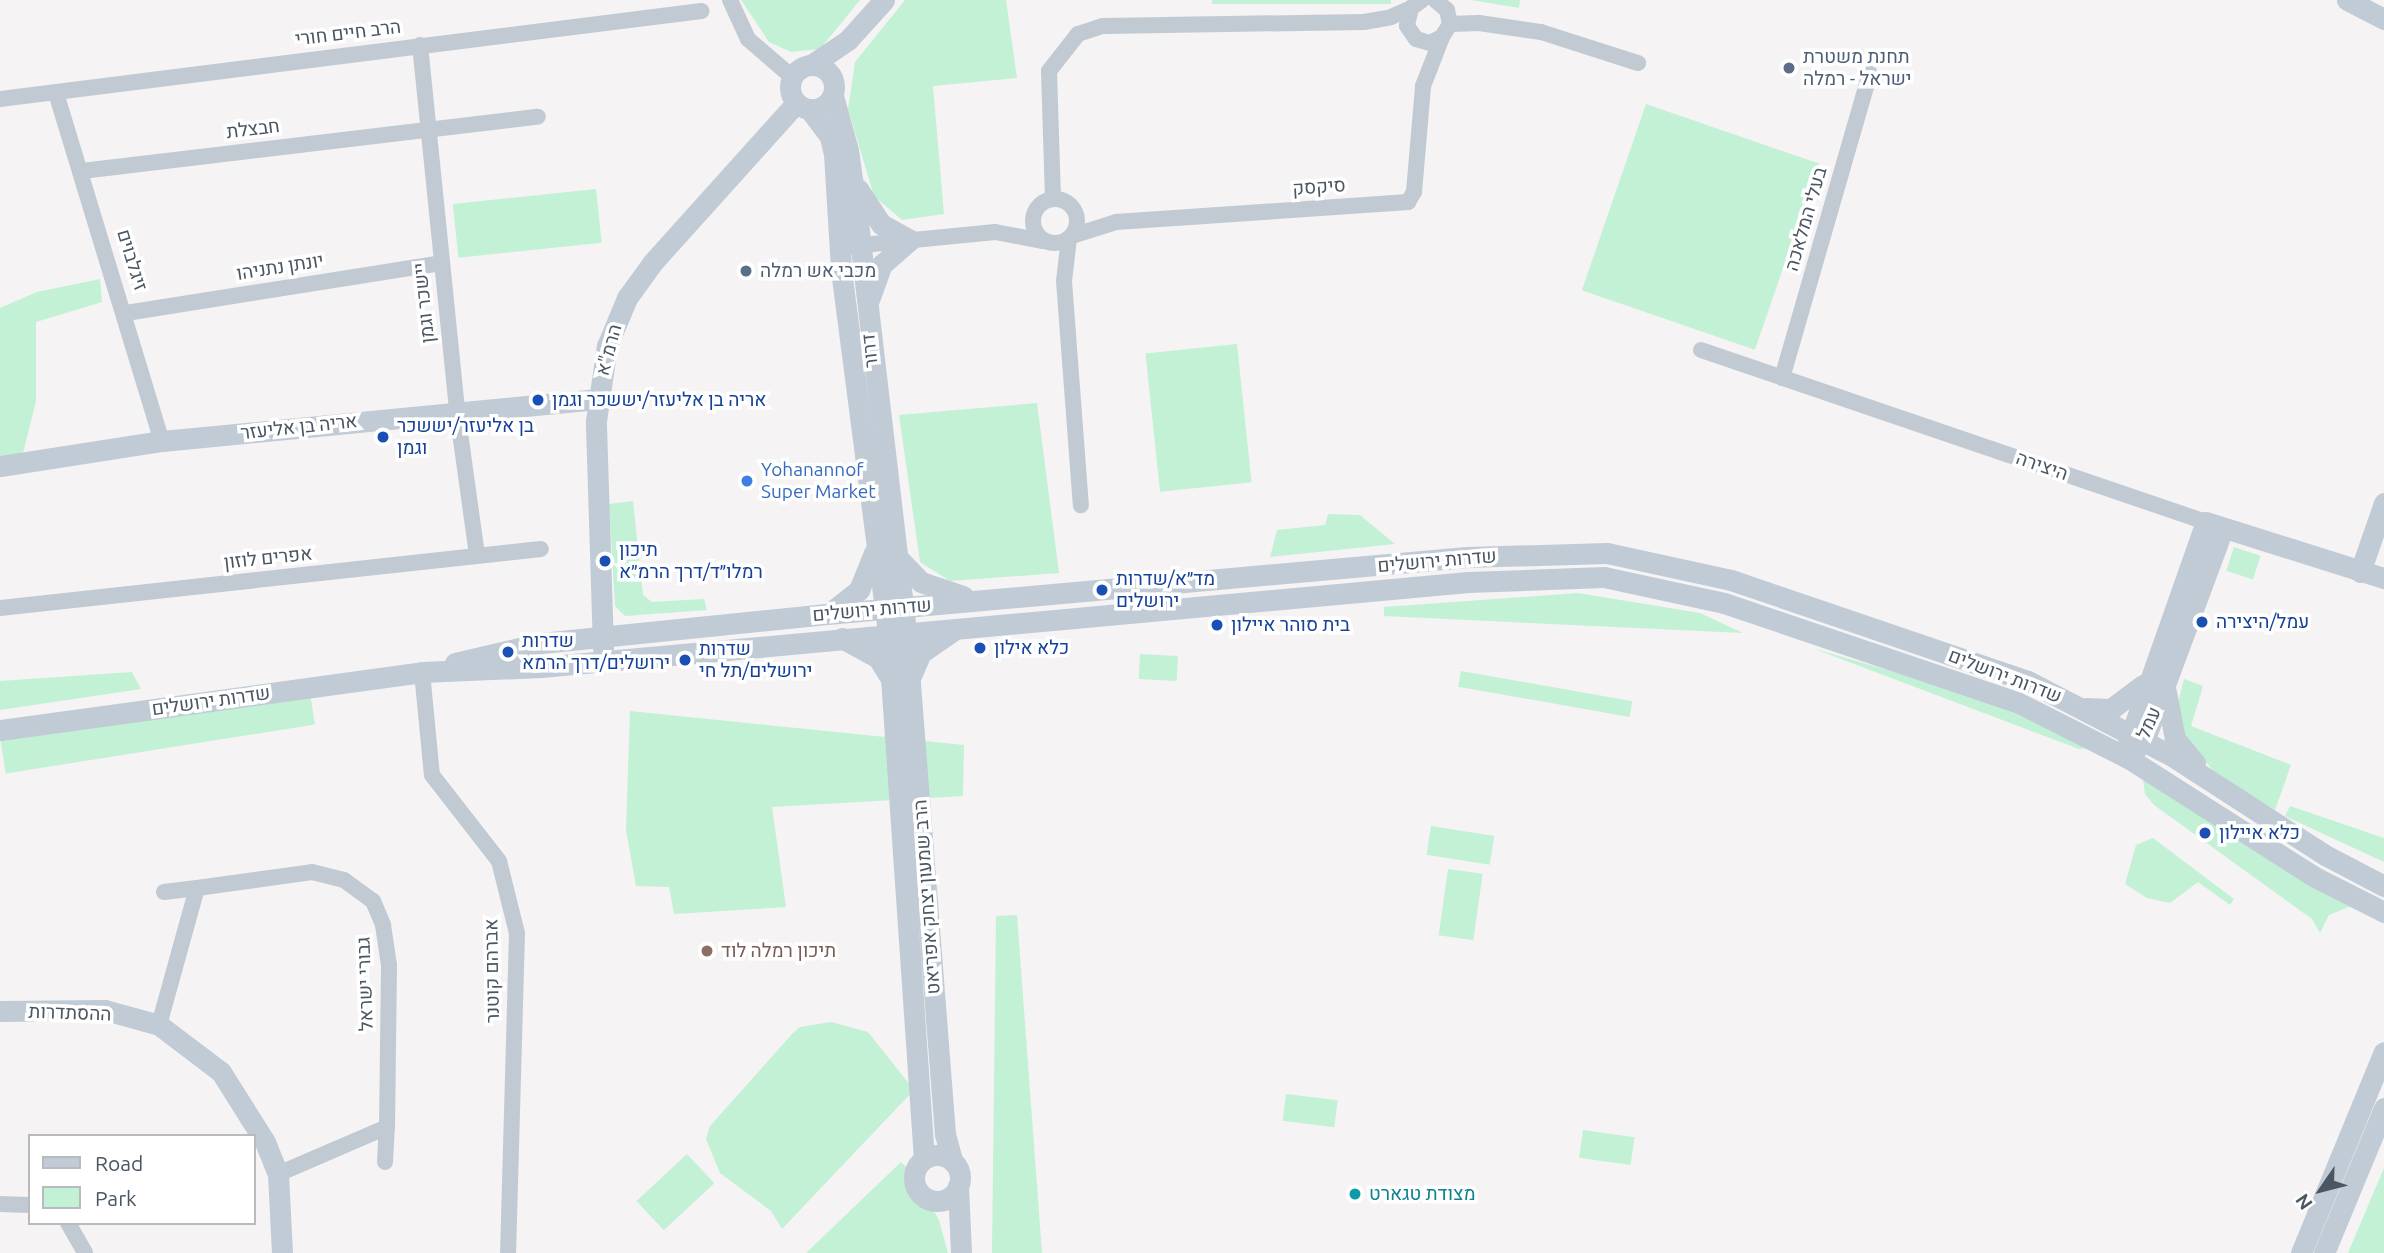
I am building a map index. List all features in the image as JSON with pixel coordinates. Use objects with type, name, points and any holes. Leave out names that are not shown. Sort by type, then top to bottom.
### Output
[{"type":"street","points":[[730,0],[748,39],[792,77]]},
{"type":"street","points":[[848,40],[834,92],[824,107],[803,106],[790,88],[792,77],[848,40],[884,0]]},
{"type":"street","points":[[2347,0],[2384,19]]},
{"type":"street","points":[[1440,2],[1446,31]]},
{"type":"street","points":[[1364,22],[1416,3]]},
{"type":"street","name":"סיקסק","points":[[1072,207],[1091,218],[1116,222],[1409,202],[1414,192],[1423,86],[1415,38],[1406,19],[1416,3]]},
{"type":"street","name":"הרב חיים חורי","points":[[0,99],[702,11]]},
{"type":"street","points":[[1053,199],[1048,89],[1053,61],[1078,34],[1102,26],[1364,22],[1430,43],[1446,31],[1479,23],[1541,32],[1638,63]]},
{"type":"street","name":"סיקסק","points":[[1423,86],[1446,31]]},
{"type":"street","name":"יישכר וגמן","points":[[420,45],[457,411],[477,556]]},
{"type":"street","points":[[811,65],[831,74],[834,92]]},
{"type":"street","name":"בעלי המלאכה","points":[[1782,377],[1870,73]]},
{"type":"street","name":"דרור","points":[[834,92],[852,178],[849,246],[866,312],[895,553],[894,608]]},
{"type":"street","name":"זיגלבוים","points":[[56,93],[126,313],[162,441]]},
{"type":"street","name":"דרור","points":[[803,106],[830,137],[834,154],[849,246],[875,544],[894,608]]},
{"type":"street","name":"הרמ\"א","points":[[604,661],[598,399],[607,345],[627,298],[653,262],[803,106]]},
{"type":"street","name":"חבצלת","points":[[82,171],[538,117]]},
{"type":"street","points":[[852,178],[881,224],[910,240]]},
{"type":"street","points":[[1053,199],[1072,207],[1077,221],[1071,237],[1064,281],[1081,505]]},
{"type":"street","points":[[849,246],[995,232],[1020,224],[1053,199]]},
{"type":"street","points":[[1035,211],[1032,224],[1048,242],[1064,281]]},
{"type":"street","name":"סיקסק","points":[[1071,237],[1116,222]]},
{"type":"street","points":[[995,232],[1048,242],[1071,237]]},
{"type":"street","points":[[866,312],[882,264],[910,240]]},
{"type":"street","name":"יונתן נתניהו","points":[[126,313],[441,263]]},
{"type":"street","name":"היצירה","points":[[1701,350],[2214,526],[2384,578]]},
{"type":"street","name":"אריה בן אליעזר","points":[[0,466],[162,441],[598,399]]},
{"type":"street","points":[[2360,572],[2384,503]]},
{"type":"street","name":"עמל","points":[[2128,758],[2214,526]]},
{"type":"street","points":[[827,614],[859,590],[870,568],[875,544]]},
{"type":"street","name":"אפרים לוזון","points":[[0,608],[541,549]]},
{"type":"street","points":[[895,553],[921,582],[978,600]]},
{"type":"street","name":"שדרות ירושלים","points":[[422,672],[516,647],[827,614],[1479,556],[1606,553],[1731,580],[1984,665],[2083,706],[2136,736],[2325,855],[2384,886]]},
{"type":"street","name":"שדרות ירושלים","points":[[0,730],[422,672],[604,661],[1468,582],[1604,577],[1724,603],[2039,712],[2128,758],[2313,876],[2382,912]]},
{"type":"street","name":"הרב שמעון יצחק אפריאט","points":[[894,608],[945,1134],[952,1161]]},
{"type":"street","points":[[841,638],[878,658],[901,682],[921,653],[958,629]]},
{"type":"street","name":"אברהם קוטנר","points":[[422,672],[432,775],[499,861],[517,933],[508,1253]]},
{"type":"street","name":"הרב שמעון יצחק אפריאט","points":[[901,682],[924,1159]]},
{"type":"street","points":[[2083,706],[2110,709],[2156,682],[2175,739],[2216,786]]},
{"type":"street","name":"גבורי ישראל","points":[[164,892],[312,872],[344,880],[373,901],[383,925],[388,965],[385,1162]]},
{"type":"street","points":[[159,1025],[197,888]]},
{"type":"street","name":"ההסתדרות","points":[[0,1011],[105,1010],[159,1025],[221,1072],[265,1142],[278,1174],[282,1253]]},
{"type":"street","points":[[2301,1253],[2384,1052]]},
{"type":"street","points":[[2324,1253],[2384,1108]]},
{"type":"street","points":[[278,1174],[387,1127]]},
{"type":"street","points":[[939,1155],[952,1161],[959,1172],[960,1248],[939,1202],[925,1197],[915,1186],[915,1172],[924,1159],[939,1155]]},
{"type":"street","points":[[939,1202],[958,1186]]},
{"type":"street","points":[[0,1204],[28,1205]]},
{"type":"street","points":[[69,1225],[85,1253]]},
{"type":"green space","points":[[741,0],[860,0],[820,49],[791,52],[769,42]]},
{"type":"green space","points":[[905,0],[1006,0],[1017,78],[933,86],[944,214],[902,220],[874,196],[848,109],[855,62]]},
{"type":"green space","points":[[1212,0],[1391,0],[1391,4],[1212,4]]},
{"type":"green space","points":[[1471,0],[1520,0],[1519,8]]},
{"type":"green space","points":[[1646,104],[1819,164],[1755,350],[1582,290]]},
{"type":"green space","points":[[596,189],[602,243],[458,258],[453,204]]},
{"type":"green space","points":[[100,279],[102,302],[36,322],[36,401],[23,453],[0,458],[0,308],[37,292]]},
{"type":"green space","points":[[1237,344],[1252,482],[1160,492],[1146,354]]},
{"type":"green space","points":[[1037,403],[1059,573],[950,581],[920,562],[899,415]]},
{"type":"green space","points":[[633,501],[643,595],[652,602],[704,599],[707,610],[625,616],[615,606],[609,504]]},
{"type":"green space","points":[[1328,514],[1360,515],[1395,544],[1270,557],[1277,530],[1325,525]]},
{"type":"green space","points":[[2234,547],[2261,556],[2253,579],[2226,571]]},
{"type":"green space","points":[[1578,593],[1700,613],[1743,633],[1384,616],[1384,607]]},
{"type":"green space","points":[[1812,648],[1980,697],[2030,715],[2093,748],[2079,749]]},
{"type":"green space","points":[[1140,654],[1178,656],[1177,681],[1139,679]]},
{"type":"green space","points":[[1461,671],[1632,701],[1630,717],[1458,687]]},
{"type":"green space","points":[[132,672],[141,689],[0,710],[0,681]]},
{"type":"green space","points":[[2184,679],[2203,686],[2191,726],[2291,765],[2275,810],[2219,777],[2184,737],[2176,710]]},
{"type":"green space","points":[[309,687],[315,725],[6,773],[0,736]]},
{"type":"green space","points":[[630,711],[964,745],[963,796],[772,807],[786,907],[674,914],[669,887],[636,886],[626,830]]},
{"type":"green space","points":[[2143,779],[2351,906],[2329,915],[2320,933],[2312,919],[2154,805],[2145,794]]},
{"type":"green space","points":[[2290,806],[2384,838],[2384,862],[2285,816]]},
{"type":"green space","points":[[1431,826],[1494,836],[1490,865],[1426,855]]},
{"type":"green space","points":[[2153,838],[2234,899],[2230,905],[2198,882],[2170,903],[2147,898],[2125,884],[2136,845]]},
{"type":"green space","points":[[1448,869],[1483,874],[1473,940],[1439,935]]},
{"type":"green space","points":[[1017,915],[1042,1253],[992,1253],[996,916]]},
{"type":"green space","points":[[831,1022],[868,1032],[914,1090],[782,1229],[771,1211],[720,1173],[706,1139],[710,1126],[792,1034],[800,1027]]},
{"type":"green space","points":[[1286,1094],[1338,1100],[1334,1127],[1283,1121]]},
{"type":"green space","points":[[1583,1130],[1634,1137],[1631,1165],[1579,1158]]},
{"type":"green space","points":[[687,1154],[714,1183],[664,1230],[637,1201]]},
{"type":"green space","points":[[901,1162],[909,1170],[913,1192],[931,1206],[939,1220],[948,1253],[806,1253]]},
{"type":"green space","points":[[2384,1168],[2384,1253],[2348,1253]]},
{"type":"place","name":"תחנת משטרת ישראל - רמלה","points":[[1789,68]]},
{"type":"place","name":"מכבי אש רמלה","points":[[746,271]]},
{"type":"place","name":"אריה בן אליעזר/יששכר וגמן","points":[[538,400]]},
{"type":"place","name":"בן אליעזר/יששכר וגמן","points":[[383,437]]},
{"type":"place","name":"Yohanannof Super Market","points":[[747,481]]},
{"type":"place","name":"תיכון רמלו״ד/דרך הרמ״א","points":[[605,561]]},
{"type":"place","name":"מד״א/שדרות ירושלים","points":[[1102,590]]},
{"type":"place","name":"עמל/היצירה","points":[[2202,622]]},
{"type":"place","name":"בית סוהר איילון","points":[[1217,625]]},
{"type":"place","name":"כלא אילון","points":[[980,648]]},
{"type":"place","name":"שדרות ירושלים/דרך הרמא","points":[[508,652]]},
{"type":"place","name":"שדרות ירושלים/תל חי","points":[[685,660]]},
{"type":"place","name":"כלא איילון","points":[[2205,833]]},
{"type":"place","name":"תיכון רמלה לוד","points":[[707,951]]},
{"type":"place","name":"מצודת טגארט","points":[[1355,1194]]}]
